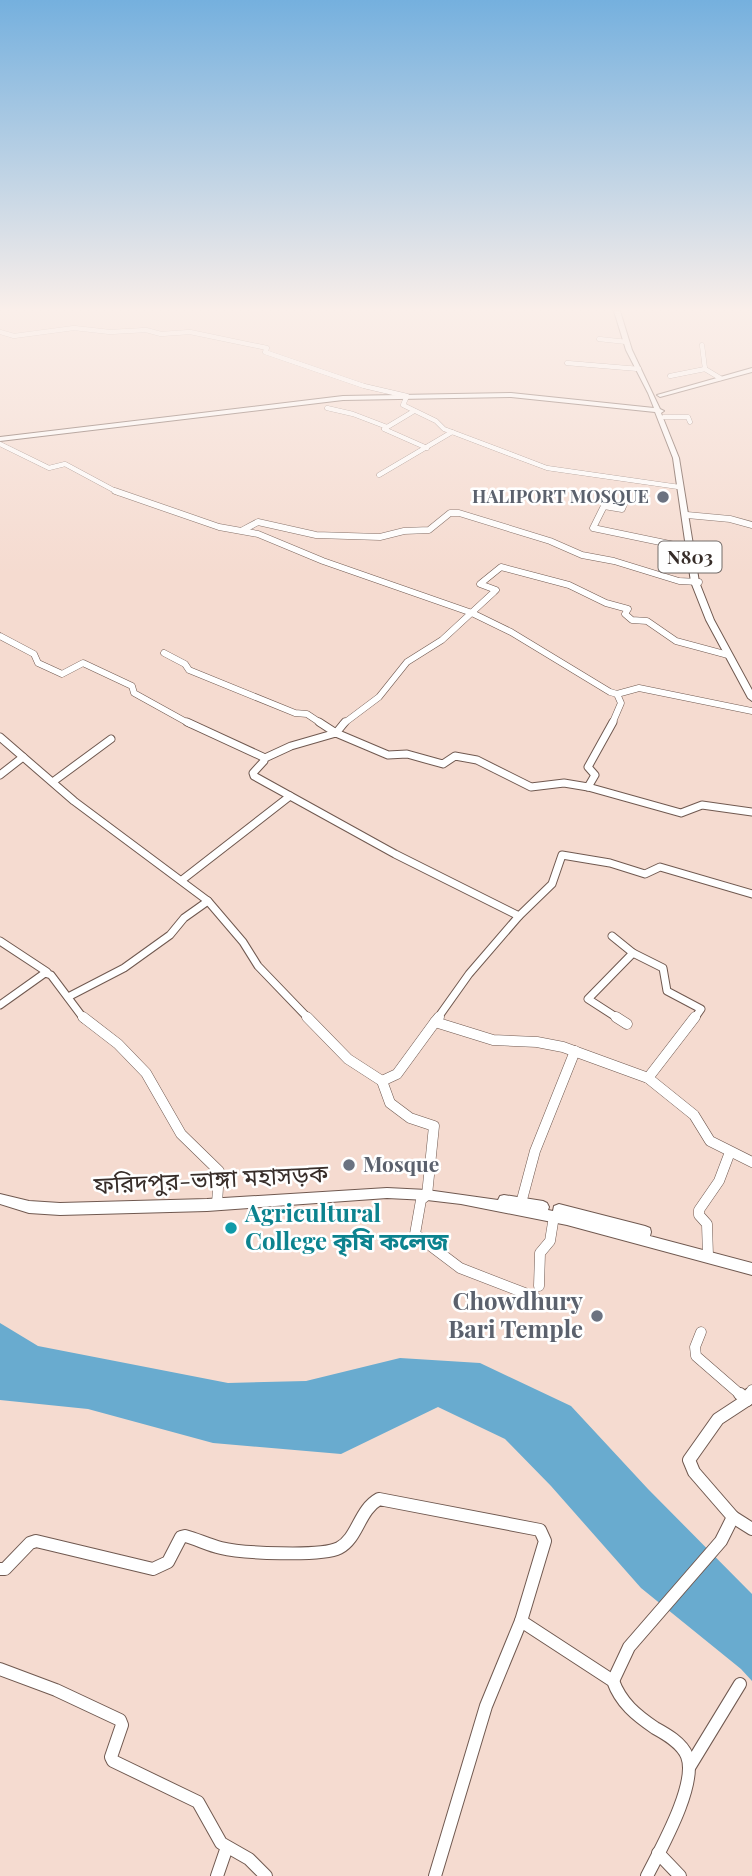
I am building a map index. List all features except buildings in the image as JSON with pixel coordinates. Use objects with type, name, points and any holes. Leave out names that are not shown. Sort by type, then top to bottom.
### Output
[{"type":"highway","points":[[0,439],[328,399]]},
{"type":"highway","points":[[540,399],[660,411]]},
{"type":"highway","name":"N803","points":[[657,399],[673,446],[697,582],[728,655],[752,689]]},
{"type":"highway","name":"N803","points":[[681,490],[694,565]]},
{"type":"highway","name":"N803","points":[[713,620],[752,698]]},
{"type":"highway","name":"ফরিদপুর-ভাঙ্গা মহাসড়ক","points":[[0,1191],[46,1203],[111,1204],[427,1192],[578,1218],[752,1262]]},
{"type":"highway","name":"ফরিদপুর-ভাঙ্গা মহাসড়ক","points":[[0,1199],[44,1209],[111,1204]]},
{"type":"highway","name":"ফরিদপুর-ভাঙ্গা মহাসড়ক","points":[[520,1207],[554,1216],[578,1218]]},
{"type":"highway","name":"ফরিদপুর-ভাঙ্গা মহাসড়ক","points":[[708,1253],[752,1269]]},
{"type":"street","points":[[406,399],[403,405],[436,421],[443,429],[547,468],[681,490]]},
{"type":"street","points":[[327,408],[353,414],[387,427]]},
{"type":"street","points":[[387,427],[414,411]]},
{"type":"street","points":[[660,411],[688,417],[690,422]]},
{"type":"street","points":[[387,427],[385,430],[428,448]]},
{"type":"street","points":[[379,474],[452,432]]},
{"type":"street","points":[[0,444],[49,468],[65,464],[114,491],[152,505],[219,527],[268,537],[323,561],[471,613],[511,632],[603,690],[617,694],[639,688],[752,710]]},
{"type":"street","points":[[626,499],[622,509],[604,506],[593,528],[689,548]]},
{"type":"street","points":[[243,530],[258,522],[316,535],[380,537],[404,531],[429,530],[450,513],[459,513],[550,541],[582,555],[614,561],[666,577],[697,582]]},
{"type":"street","points":[[687,515],[752,524]]},
{"type":"street","points":[[519,916],[395,854],[252,775],[265,758],[291,746],[336,733],[341,725],[379,697],[407,662],[442,640],[496,590],[480,583],[503,567],[569,585],[606,603],[628,609],[625,614],[628,618],[647,621],[676,641],[728,655]]},
{"type":"street","points":[[0,636],[34,654],[38,663],[62,674],[82,664],[93,666],[132,686],[134,693],[184,722],[265,758]]},
{"type":"street","points":[[164,653],[204,676],[295,713],[307,714],[336,733],[388,755],[407,754],[443,764],[453,756],[477,760],[531,787],[564,783],[588,787],[681,813],[702,805],[752,813]]},
{"type":"street","points":[[588,787],[595,775],[588,767],[619,712],[621,703],[617,694]]},
{"type":"street","points":[[0,737],[74,801],[208,901],[243,942],[258,966],[348,1059],[382,1081],[390,1102],[399,1111],[436,1128],[427,1192],[421,1200],[415,1234],[460,1268],[535,1297]]},
{"type":"street","points":[[54,781],[111,739]]},
{"type":"street","points":[[0,775],[23,757]]},
{"type":"street","points":[[182,880],[290,796]]},
{"type":"street","points":[[382,1081],[397,1074],[469,974],[519,916],[552,884],[560,857],[564,854],[645,874],[660,867],[752,894]]},
{"type":"street","points":[[68,997],[124,968],[170,935],[184,918],[208,901]]},
{"type":"street","points":[[612,936],[633,953],[663,968],[663,986],[667,991],[701,1009],[648,1078]]},
{"type":"street","points":[[0,941],[47,972],[86,1021],[118,1044],[146,1073],[181,1134],[219,1171],[217,1201]]},
{"type":"street","points":[[627,1024],[588,999],[633,953]]},
{"type":"street","points":[[0,1004],[47,972]]},
{"type":"street","points":[[435,1022],[493,1040],[537,1042],[575,1051],[648,1078],[694,1115],[710,1141],[752,1162]]},
{"type":"street","points":[[520,1207],[535,1151],[575,1051]]},
{"type":"street","points":[[708,1253],[707,1224],[699,1215],[699,1210],[719,1181],[730,1152]]},
{"type":"street","points":[[539,1286],[540,1253],[550,1241],[554,1216]]},
{"type":"street","points":[[701,1332],[695,1347],[696,1356],[750,1395],[718,1419],[689,1460],[692,1471],[719,1498],[733,1517],[752,1529]]},
{"type":"street","points":[[0,1569],[5,1569],[26,1547],[36,1541],[153,1569],[165,1566],[185,1536],[221,1549],[330,1552],[345,1542],[369,1506],[379,1499],[540,1530],[545,1541],[521,1621],[486,1706],[435,1876]]},
{"type":"street","points":[[613,1681],[629,1647],[721,1541],[733,1517]]},
{"type":"street","points":[[521,1621],[613,1681],[618,1698],[627,1708],[679,1746],[687,1755],[690,1766]]},
{"type":"street","points":[[0,1669],[56,1690],[120,1720],[122,1725],[111,1756],[113,1761],[198,1802],[221,1843],[249,1859],[266,1876]]},
{"type":"street","points":[[647,1876],[688,1779],[690,1766],[740,1684]]},
{"type":"street","points":[[217,1876],[227,1847]]},
{"type":"street","points":[[659,1853],[680,1876]]},
{"type":"water","points":[[0,1323],[38,1346],[228,1383],[306,1381],[400,1358],[480,1363],[571,1406],[752,1594],[752,1681],[741,1669],[641,1588],[551,1486],[505,1439],[438,1407],[341,1454],[213,1443],[88,1409],[0,1400]]},
{"type":"place","name":"HALIPORT MOSQUE","points":[[663,497]]},
{"type":"place","name":"Mosque","points":[[349,1165]]},
{"type":"place","name":"Agricultural College কৃষি কলেজ","points":[[231,1228]]},
{"type":"place","name":"Chowdhury Bari Temple","points":[[597,1316]]}]
